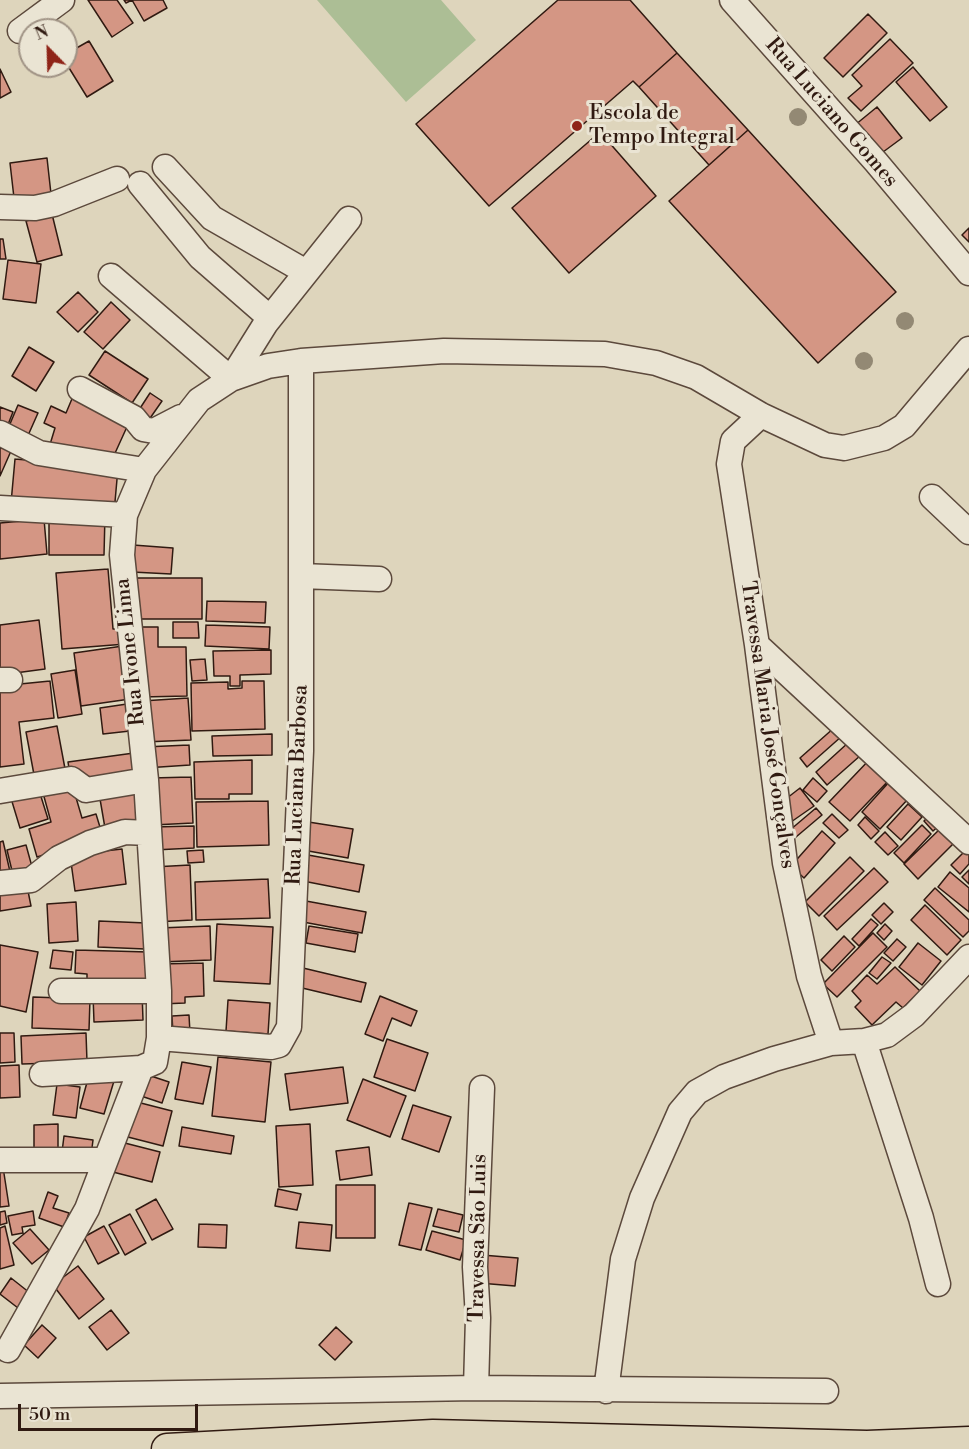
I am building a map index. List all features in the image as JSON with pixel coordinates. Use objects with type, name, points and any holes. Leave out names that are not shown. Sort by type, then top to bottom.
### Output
[{"type":"main road","points":[[166,1449],[433,1435],[867,1446],[969,1442]]},
{"type":"street","points":[[38,18],[62,0]]},
{"type":"street","name":"Rua Luciano Gomes","points":[[732,0],[969,273]]},
{"type":"street","points":[[165,167],[212,218],[306,272]]},
{"type":"street","points":[[0,207],[35,208],[129,182],[200,257],[270,318]]},
{"type":"street","points":[[111,276],[231,379],[270,318],[349,219]]},
{"type":"street","name":"Rua Ivone Lima","points":[[159,1038],[159,992],[146,780],[122,555],[125,515],[144,470],[199,400],[231,379],[268,366],[301,361],[444,351],[606,354],[656,363],[696,377],[761,415],[825,445],[844,448],[861,446],[884,438],[904,426],[968,352]]},
{"type":"street","name":"Rua Luciana Barbosa","points":[[159,1038],[271,1047],[279,1045],[289,1028],[301,751],[301,361]]},
{"type":"street","points":[[80,389],[134,418],[143,429],[154,431],[188,413]]},
{"type":"street","name":"Travessa Maria José Gonçalves","points":[[761,415],[740,432],[729,451],[785,862],[808,976],[831,1043]]},
{"type":"street","points":[[0,433],[39,453],[144,470]]},
{"type":"street","points":[[932,497],[969,532]]},
{"type":"street","points":[[0,508],[125,515]]},
{"type":"street","points":[[301,576],[379,579]]},
{"type":"street","points":[[757,645],[969,842]]},
{"type":"street","points":[[0,791],[71,779],[86,790],[146,780]]},
{"type":"street","points":[[0,883],[31,880],[59,858],[90,843],[125,832],[149,833]]},
{"type":"street","points":[[606,1391],[623,1259],[642,1198],[680,1112],[698,1092],[724,1077],[774,1059],[831,1043],[864,1041],[886,1035],[914,1015],[969,957]]},
{"type":"street","points":[[61,991],[159,992]]},
{"type":"street","points":[[42,1074],[141,1068],[154,1062],[159,1038]]},
{"type":"street","points":[[864,1041],[921,1218],[938,1284]]},
{"type":"street","points":[[8,1350],[87,1209],[141,1068]]},
{"type":"street","name":"Travessa São Luis","points":[[476,1388],[476,1256],[482,1088]]},
{"type":"street","points":[[0,1160],[104,1160]]},
{"type":"street","points":[[0,1396],[476,1388],[606,1391],[826,1391]]},
{"type":"green space","points":[[317,0],[441,0],[476,40],[406,102]]},
{"type":"building","points":[[88,0],[117,0],[133,23],[112,37]]},
{"type":"building","points":[[132,0],[163,0],[167,8],[144,21]]},
{"type":"building","points":[[558,0],[630,0],[677,53],[639,87],[633,81],[489,206],[416,124]]},
{"type":"building","points":[[868,14],[887,33],[843,77],[824,58]]},
{"type":"building","points":[[890,39],[913,63],[861,111],[848,98],[862,86],[852,75]]},
{"type":"building","points":[[89,41],[113,81],[87,97],[75,78],[78,78],[78,47]]},
{"type":"building","points":[[677,53],[748,130],[709,165],[639,87]]},
{"type":"building","points":[[913,67],[947,107],[930,121],[896,82]]},
{"type":"building","points":[[0,69],[11,92],[0,98]]},
{"type":"building","points":[[877,107],[902,138],[879,155],[855,125]]},
{"type":"building","points":[[748,130],[896,292],[818,363],[669,201]]},
{"type":"building","points":[[600,132],[656,196],[569,273],[512,208]]},
{"type":"building","points":[[47,158],[51,194],[14,198],[10,163]]},
{"type":"building","points":[[52,214],[62,255],[37,262],[26,221]]},
{"type":"building","points":[[969,228],[969,242],[962,235]]},
{"type":"building","points":[[0,239],[3,239],[6,259],[0,259]]},
{"type":"building","points":[[8,260],[41,264],[36,303],[3,299]]},
{"type":"building","points":[[78,292],[98,312],[78,332],[57,312]]},
{"type":"building","points":[[111,302],[130,320],[103,349],[84,332]]},
{"type":"building","points":[[29,347],[54,362],[36,391],[12,376]]},
{"type":"building","points":[[105,351],[148,379],[132,403],[89,375]]},
{"type":"building","points":[[150,393],[162,401],[146,424],[135,416]]},
{"type":"building","points":[[74,394],[131,418],[111,462],[48,451],[55,428],[44,423],[51,406],[66,413]]},
{"type":"building","points":[[18,405],[38,413],[26,440],[7,431]]},
{"type":"building","points":[[0,407],[13,412],[5,432],[0,430]]},
{"type":"building","points":[[0,447],[11,451],[0,476]]},
{"type":"building","points":[[15,459],[118,468],[114,513],[11,503]]},
{"type":"building","points":[[49,515],[105,515],[104,555],[49,555]]},
{"type":"building","points":[[44,519],[47,554],[0,559],[0,523]]},
{"type":"building","points":[[133,545],[173,548],[171,574],[132,572]]},
{"type":"building","points":[[108,569],[113,629],[125,629],[126,644],[62,649],[56,573]]},
{"type":"building","points":[[137,578],[202,578],[202,619],[137,619]]},
{"type":"building","points":[[207,601],[266,602],[265,623],[206,621]]},
{"type":"building","points":[[39,620],[45,669],[0,675],[0,625]]},
{"type":"building","points":[[173,622],[198,622],[199,638],[173,638]]},
{"type":"building","points":[[206,625],[270,627],[269,649],[205,646]]},
{"type":"building","points":[[141,627],[158,627],[158,647],[186,647],[187,696],[141,697]]},
{"type":"building","points":[[123,646],[130,699],[81,706],[74,653]]},
{"type":"building","points":[[271,650],[271,674],[240,675],[240,686],[230,686],[230,676],[214,676],[213,651]]},
{"type":"building","points":[[205,659],[207,680],[192,681],[190,660]]},
{"type":"building","points":[[75,670],[82,714],[58,718],[51,674]]},
{"type":"building","points":[[50,681],[54,718],[19,722],[24,764],[0,767],[0,686]]},
{"type":"building","points":[[242,681],[264,681],[265,729],[192,731],[191,683],[228,682],[228,689],[242,688]]},
{"type":"building","points":[[188,698],[191,740],[144,742],[142,701]]},
{"type":"building","points":[[127,704],[130,731],[103,734],[100,708]]},
{"type":"building","points":[[57,726],[66,774],[35,780],[26,732]]},
{"type":"building","points":[[835,727],[842,736],[807,767],[800,758]]},
{"type":"building","points":[[272,734],[272,755],[213,756],[212,736]]},
{"type":"building","points":[[849,742],[861,755],[827,785],[816,772]]},
{"type":"building","points":[[189,745],[190,765],[145,768],[144,747]]},
{"type":"building","points":[[134,753],[138,777],[81,785],[70,775],[68,762]]},
{"type":"building","points":[[872,757],[892,777],[850,821],[829,802]]},
{"type":"building","points":[[252,760],[252,794],[229,794],[229,799],[195,799],[194,762]]},
{"type":"building","points":[[191,777],[193,823],[153,825],[151,778]]},
{"type":"building","points":[[813,778],[827,791],[817,802],[803,790]]},
{"type":"building","points":[[890,781],[909,798],[880,829],[862,812]]},
{"type":"building","points":[[72,784],[82,818],[96,814],[103,837],[37,857],[29,829],[51,822],[43,793]]},
{"type":"building","points":[[38,787],[48,819],[20,828],[10,795]]},
{"type":"building","points":[[800,788],[814,806],[791,822],[778,805]]},
{"type":"building","points":[[139,792],[143,821],[105,828],[100,799]]},
{"type":"building","points":[[268,801],[269,845],[197,847],[196,802]]},
{"type":"building","points":[[908,804],[922,817],[901,840],[887,827]]},
{"type":"building","points":[[816,808],[822,815],[796,837],[790,830]]},
{"type":"building","points":[[932,813],[941,824],[933,831],[924,821]]},
{"type":"building","points":[[832,814],[848,830],[839,838],[823,823]]},
{"type":"building","points":[[865,817],[879,831],[871,839],[858,825]]},
{"type":"building","points":[[302,821],[353,829],[348,858],[297,849]]},
{"type":"building","points":[[922,825],[931,834],[904,863],[894,853]]},
{"type":"building","points":[[194,826],[194,848],[154,850],[153,827]]},
{"type":"building","points":[[943,826],[957,840],[918,879],[904,864]]},
{"type":"building","points":[[822,831],[835,843],[804,878],[791,866]]},
{"type":"building","points":[[885,832],[898,846],[888,855],[875,842]]},
{"type":"building","points":[[3,841],[11,876],[0,879],[0,842]]},
{"type":"building","points":[[26,845],[34,874],[14,879],[7,850]]},
{"type":"building","points":[[122,849],[126,884],[75,891],[70,855]]},
{"type":"building","points":[[203,850],[204,862],[188,863],[187,851]]},
{"type":"building","points":[[966,850],[969,853],[969,864],[960,874],[951,865]]},
{"type":"building","points":[[308,855],[364,865],[359,892],[303,881]]},
{"type":"building","points":[[850,857],[864,871],[819,916],[805,902]]},
{"type":"building","points":[[190,865],[192,920],[155,922],[153,867]]},
{"type":"building","points":[[874,868],[888,882],[837,930],[824,916]]},
{"type":"building","points":[[969,870],[969,884],[962,877]]},
{"type":"building","points":[[950,872],[969,888],[969,912],[938,887]]},
{"type":"building","points":[[268,879],[270,918],[196,920],[195,882]]},
{"type":"building","points":[[27,886],[31,906],[0,911],[0,890]]},
{"type":"building","points":[[935,888],[969,920],[969,931],[963,937],[924,900]]},
{"type":"building","points":[[306,901],[366,912],[362,933],[303,922]]},
{"type":"building","points":[[76,902],[78,941],[49,943],[47,904]]},
{"type":"building","points":[[884,903],[893,912],[881,924],[872,915]]},
{"type":"building","points":[[925,905],[961,940],[947,955],[911,920]]},
{"type":"building","points":[[871,919],[878,925],[859,946],[852,939]]},
{"type":"building","points":[[99,921],[146,923],[145,949],[98,947]]},
{"type":"building","points":[[217,924],[273,927],[270,984],[214,981]]},
{"type":"building","points":[[885,924],[892,931],[884,940],[877,933]]},
{"type":"building","points":[[210,926],[211,960],[160,962],[159,928]]},
{"type":"building","points":[[309,926],[358,934],[355,952],[306,943]]},
{"type":"building","points":[[873,933],[887,947],[837,997],[823,984]]},
{"type":"building","points":[[844,936],[855,947],[832,971],[821,960]]},
{"type":"building","points":[[897,939],[906,947],[893,961],[884,953]]},
{"type":"building","points":[[918,943],[941,961],[922,985],[899,967]]},
{"type":"building","points":[[0,945],[38,952],[26,1012],[0,1006]]},
{"type":"building","points":[[53,950],[73,952],[71,970],[50,968]]},
{"type":"building","points":[[76,950],[148,952],[146,989],[87,987],[87,974],[75,973]]},
{"type":"building","points":[[882,957],[891,963],[877,979],[869,973]]},
{"type":"building","points":[[203,963],[204,996],[185,997],[185,1003],[161,1004],[160,964]]},
{"type":"building","points":[[895,967],[920,991],[903,1008],[896,1002],[872,1025],[855,1007],[861,1001],[852,991],[867,975],[877,984]]},
{"type":"building","points":[[303,968],[366,983],[361,1002],[298,987]]},
{"type":"building","points":[[142,992],[143,1020],[94,1022],[93,995]]},
{"type":"building","points":[[380,996],[417,1011],[411,1026],[392,1018],[383,1041],[365,1034]]},
{"type":"building","points":[[33,997],[90,999],[89,1030],[32,1028]]},
{"type":"building","points":[[228,1000],[270,1003],[268,1034],[226,1031]]},
{"type":"building","points":[[189,1015],[190,1033],[173,1034],[172,1016]]},
{"type":"building","points":[[0,1033],[14,1033],[15,1062],[0,1063]]},
{"type":"building","points":[[86,1033],[87,1062],[22,1064],[21,1036]]},
{"type":"building","points":[[387,1039],[428,1053],[415,1091],[374,1077]]},
{"type":"building","points":[[218,1057],[271,1062],[265,1122],[212,1116]]},
{"type":"building","points":[[182,1062],[211,1067],[203,1104],[175,1099]]},
{"type":"building","points":[[19,1065],[20,1097],[0,1098],[0,1066]]},
{"type":"building","points":[[343,1067],[348,1103],[290,1110],[285,1074]]},
{"type":"building","points":[[145,1074],[169,1082],[162,1103],[138,1095]]},
{"type":"building","points":[[89,1075],[114,1081],[104,1114],[80,1108]]},
{"type":"building","points":[[363,1079],[406,1096],[390,1137],[347,1120]]},
{"type":"building","points":[[57,1084],[80,1087],[76,1118],[53,1115]]},
{"type":"building","points":[[133,1101],[172,1111],[163,1146],[124,1136]]},
{"type":"building","points":[[413,1105],[451,1117],[439,1152],[402,1139]]},
{"type":"building","points":[[58,1124],[58,1153],[34,1154],[34,1125]]},
{"type":"building","points":[[310,1124],[313,1185],[279,1187],[276,1126]]},
{"type":"building","points":[[182,1127],[234,1136],[231,1154],[179,1146]]},
{"type":"building","points":[[64,1136],[93,1140],[91,1156],[62,1152]]},
{"type":"building","points":[[113,1140],[160,1152],[152,1182],[105,1170]]},
{"type":"building","points":[[369,1147],[372,1175],[340,1180],[336,1151]]},
{"type":"building","points":[[0,1167],[3,1167],[9,1206],[0,1207]]},
{"type":"building","points":[[336,1185],[375,1185],[375,1238],[336,1238]]},
{"type":"building","points":[[278,1189],[301,1194],[297,1210],[275,1206]]},
{"type":"building","points":[[48,1192],[58,1196],[53,1208],[69,1213],[64,1227],[39,1218]]},
{"type":"building","points":[[156,1199],[173,1229],[152,1240],[136,1210]]},
{"type":"building","points":[[409,1203],[432,1208],[421,1250],[399,1245]]},
{"type":"building","points":[[438,1209],[463,1215],[459,1232],[433,1226]]},
{"type":"building","points":[[5,1211],[7,1223],[0,1225],[0,1212]]},
{"type":"building","points":[[33,1211],[35,1225],[22,1227],[23,1233],[12,1235],[8,1216]]},
{"type":"building","points":[[130,1214],[146,1243],[125,1255],[109,1225]]},
{"type":"building","points":[[299,1222],[332,1225],[330,1251],[296,1248]]},
{"type":"building","points":[[199,1224],[227,1225],[226,1248],[198,1247]]},
{"type":"building","points":[[5,1226],[14,1265],[0,1269],[0,1228]]},
{"type":"building","points":[[104,1226],[119,1253],[98,1264],[84,1237]]},
{"type":"building","points":[[30,1229],[49,1250],[32,1264],[13,1243]]},
{"type":"building","points":[[432,1231],[466,1240],[460,1260],[426,1250]]},
{"type":"building","points":[[482,1255],[518,1258],[515,1286],[479,1283]]},
{"type":"building","points":[[78,1266],[104,1299],[79,1319],[53,1285]]},
{"type":"building","points":[[11,1278],[30,1293],[18,1308],[0,1294]]},
{"type":"building","points":[[111,1310],[129,1333],[107,1350],[89,1327]]},
{"type":"building","points":[[42,1325],[56,1338],[38,1358],[24,1345]]},
{"type":"building","points":[[336,1327],[352,1342],[335,1360],[319,1345]]},
{"type":"place","name":"Escola de Tempo Integral","points":[[577,126]]}]
